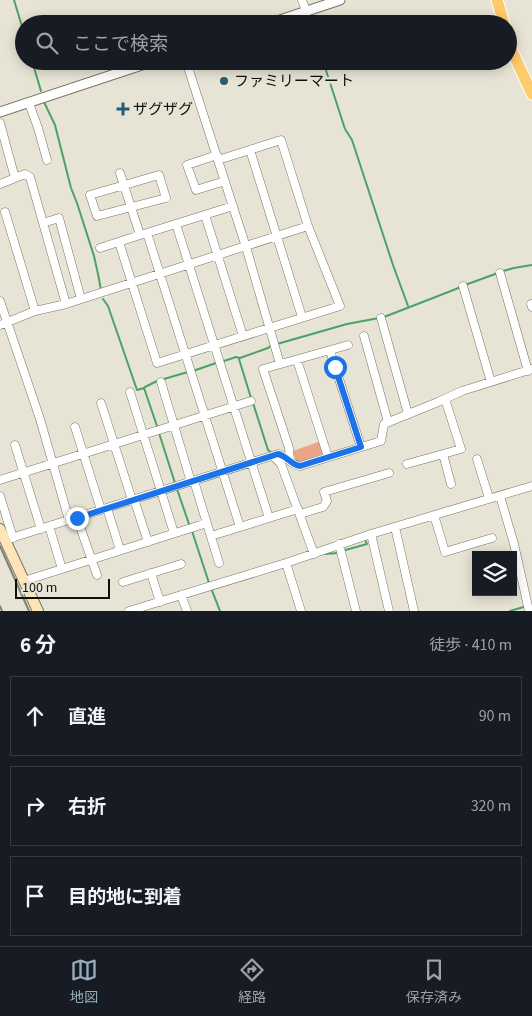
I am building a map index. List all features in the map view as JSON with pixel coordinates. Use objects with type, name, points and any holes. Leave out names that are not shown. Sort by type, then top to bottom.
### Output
[{"type":"main road","points":[[497,0],[501,15]]},
{"type":"main road","points":[[517,62],[532,94]]},
{"type":"main road","points":[[0,529],[9,539],[24,581],[38,611]]},
{"type":"street","points":[[302,0],[306,11]]},
{"type":"street","points":[[294,15],[340,0]]},
{"type":"street","points":[[0,112],[127,70]]},
{"type":"street","points":[[189,70],[246,247],[280,364]]},
{"type":"street","points":[[29,103],[47,160]]},
{"type":"street","points":[[0,123],[15,178]]},
{"type":"street","points":[[119,242],[157,363],[340,306],[308,226],[281,140],[250,150],[188,165],[196,190],[225,181]]},
{"type":"street","points":[[250,150],[302,317]]},
{"type":"street","points":[[120,173],[131,207],[160,274],[240,527]]},
{"type":"street","points":[[0,184],[25,174],[30,177],[66,304]]},
{"type":"street","points":[[159,175],[166,198],[131,207],[97,216],[90,195],[159,175]]},
{"type":"street","points":[[100,248],[233,206]]},
{"type":"street","points":[[5,212],[35,311]]},
{"type":"street","points":[[205,215],[243,336]]},
{"type":"street","points":[[43,223],[59,218],[82,299]]},
{"type":"street","points":[[176,224],[269,518]]},
{"type":"street","points":[[4,324],[35,311],[66,304],[131,284],[308,226]]},
{"type":"street","points":[[0,496],[9,539],[273,456],[282,455],[296,466],[300,466],[382,440],[384,424],[388,422],[462,391],[530,370],[500,273]]},
{"type":"street","points":[[463,286],[491,382]]},
{"type":"street","points":[[0,301],[4,324],[40,419],[53,464],[73,519],[97,575]]},
{"type":"street","points":[[381,318],[408,414]]},
{"type":"street","points":[[364,336],[388,422]]},
{"type":"street","points":[[290,461],[289,448],[263,369],[348,345]]},
{"type":"street","points":[[330,351],[361,447]]},
{"type":"street","points":[[297,360],[328,457]]},
{"type":"street","points":[[161,382],[219,562]]},
{"type":"street","points":[[130,392],[174,533]]},
{"type":"street","points":[[407,464],[461,449],[445,399]]},
{"type":"street","points":[[0,480],[251,401]]},
{"type":"street","points":[[101,403],[148,542]]},
{"type":"street","points":[[75,427],[83,454],[120,550]]},
{"type":"street","points":[[15,445],[41,529]]},
{"type":"street","points":[[444,454],[451,484]]},
{"type":"street","points":[[273,456],[281,464],[301,512],[314,554]]},
{"type":"street","points":[[477,459],[489,498]]},
{"type":"street","points":[[211,536],[269,518],[323,507],[326,501],[324,492],[389,473]]},
{"type":"street","points":[[129,611],[286,563],[319,551],[340,549],[371,534],[532,486]]},
{"type":"street","points":[[500,496],[514,544],[528,607]]},
{"type":"street","points":[[434,515],[445,552],[492,538]]},
{"type":"street","points":[[24,581],[207,523]]},
{"type":"street","points":[[49,526],[62,569]]},
{"type":"street","points":[[395,527],[414,611]]},
{"type":"street","points":[[371,534],[389,611]]},
{"type":"street","points":[[340,549],[356,611]]},
{"type":"street","points":[[286,563],[300,611]]},
{"type":"street","points":[[123,582],[180,564]]},
{"type":"street","points":[[151,573],[160,602]]},
{"type":"street","points":[[181,595],[187,611]]},
{"type":"shaded area","points":[[321,441],[324,451],[322,454],[300,462],[296,461],[293,451]]},
{"type":"waterway","points":[[14,0],[19,15]]},
{"type":"waterway","points":[[35,70],[41,91]]},
{"type":"waterway","points":[[326,70],[345,129],[352,140],[408,306]]},
{"type":"waterway","points":[[44,102],[55,125],[71,188],[94,256],[101,290]]},
{"type":"waterway","points":[[503,271],[532,265]]},
{"type":"waterway","points":[[465,285],[498,273]]},
{"type":"waterway","points":[[384,317],[461,287]]},
{"type":"waterway","points":[[103,299],[108,306],[137,390],[144,388],[158,429]]},
{"type":"waterway","points":[[277,344],[347,324],[379,318]]},
{"type":"waterway","points":[[221,362],[236,357],[240,358],[268,348],[273,344]]},
{"type":"waterway","points":[[240,358],[251,398]]},
{"type":"waterway","points":[[193,371],[216,363]]},
{"type":"waterway","points":[[145,387],[157,381],[188,372]]},
{"type":"waterway","points":[[253,403],[268,450],[272,453]]},
{"type":"waterway","points":[[159,433],[175,483]]},
{"type":"waterway","points":[[177,489],[190,527]]},
{"type":"waterway","points":[[192,531],[209,583]]},
{"type":"waterway","points":[[342,551],[367,544],[365,540]]},
{"type":"waterway","points":[[325,554],[338,553]]},
{"type":"waterway","points":[[211,588],[220,611]]},
{"type":"waterway","points":[[510,611],[527,606]]},
{"type":"railway","points":[[0,546],[29,611]]},
{"type":"railway","points":[[0,606],[2,611]]},
{"type":"place","name":"ファミリーマート","points":[[224,81]]},
{"type":"place","name":"ザグザグ","points":[[123,109]]},
{"type":"route","points":[[77,518],[278,454],[286,457],[296,466],[300,466],[361,447],[335,367]]}]
